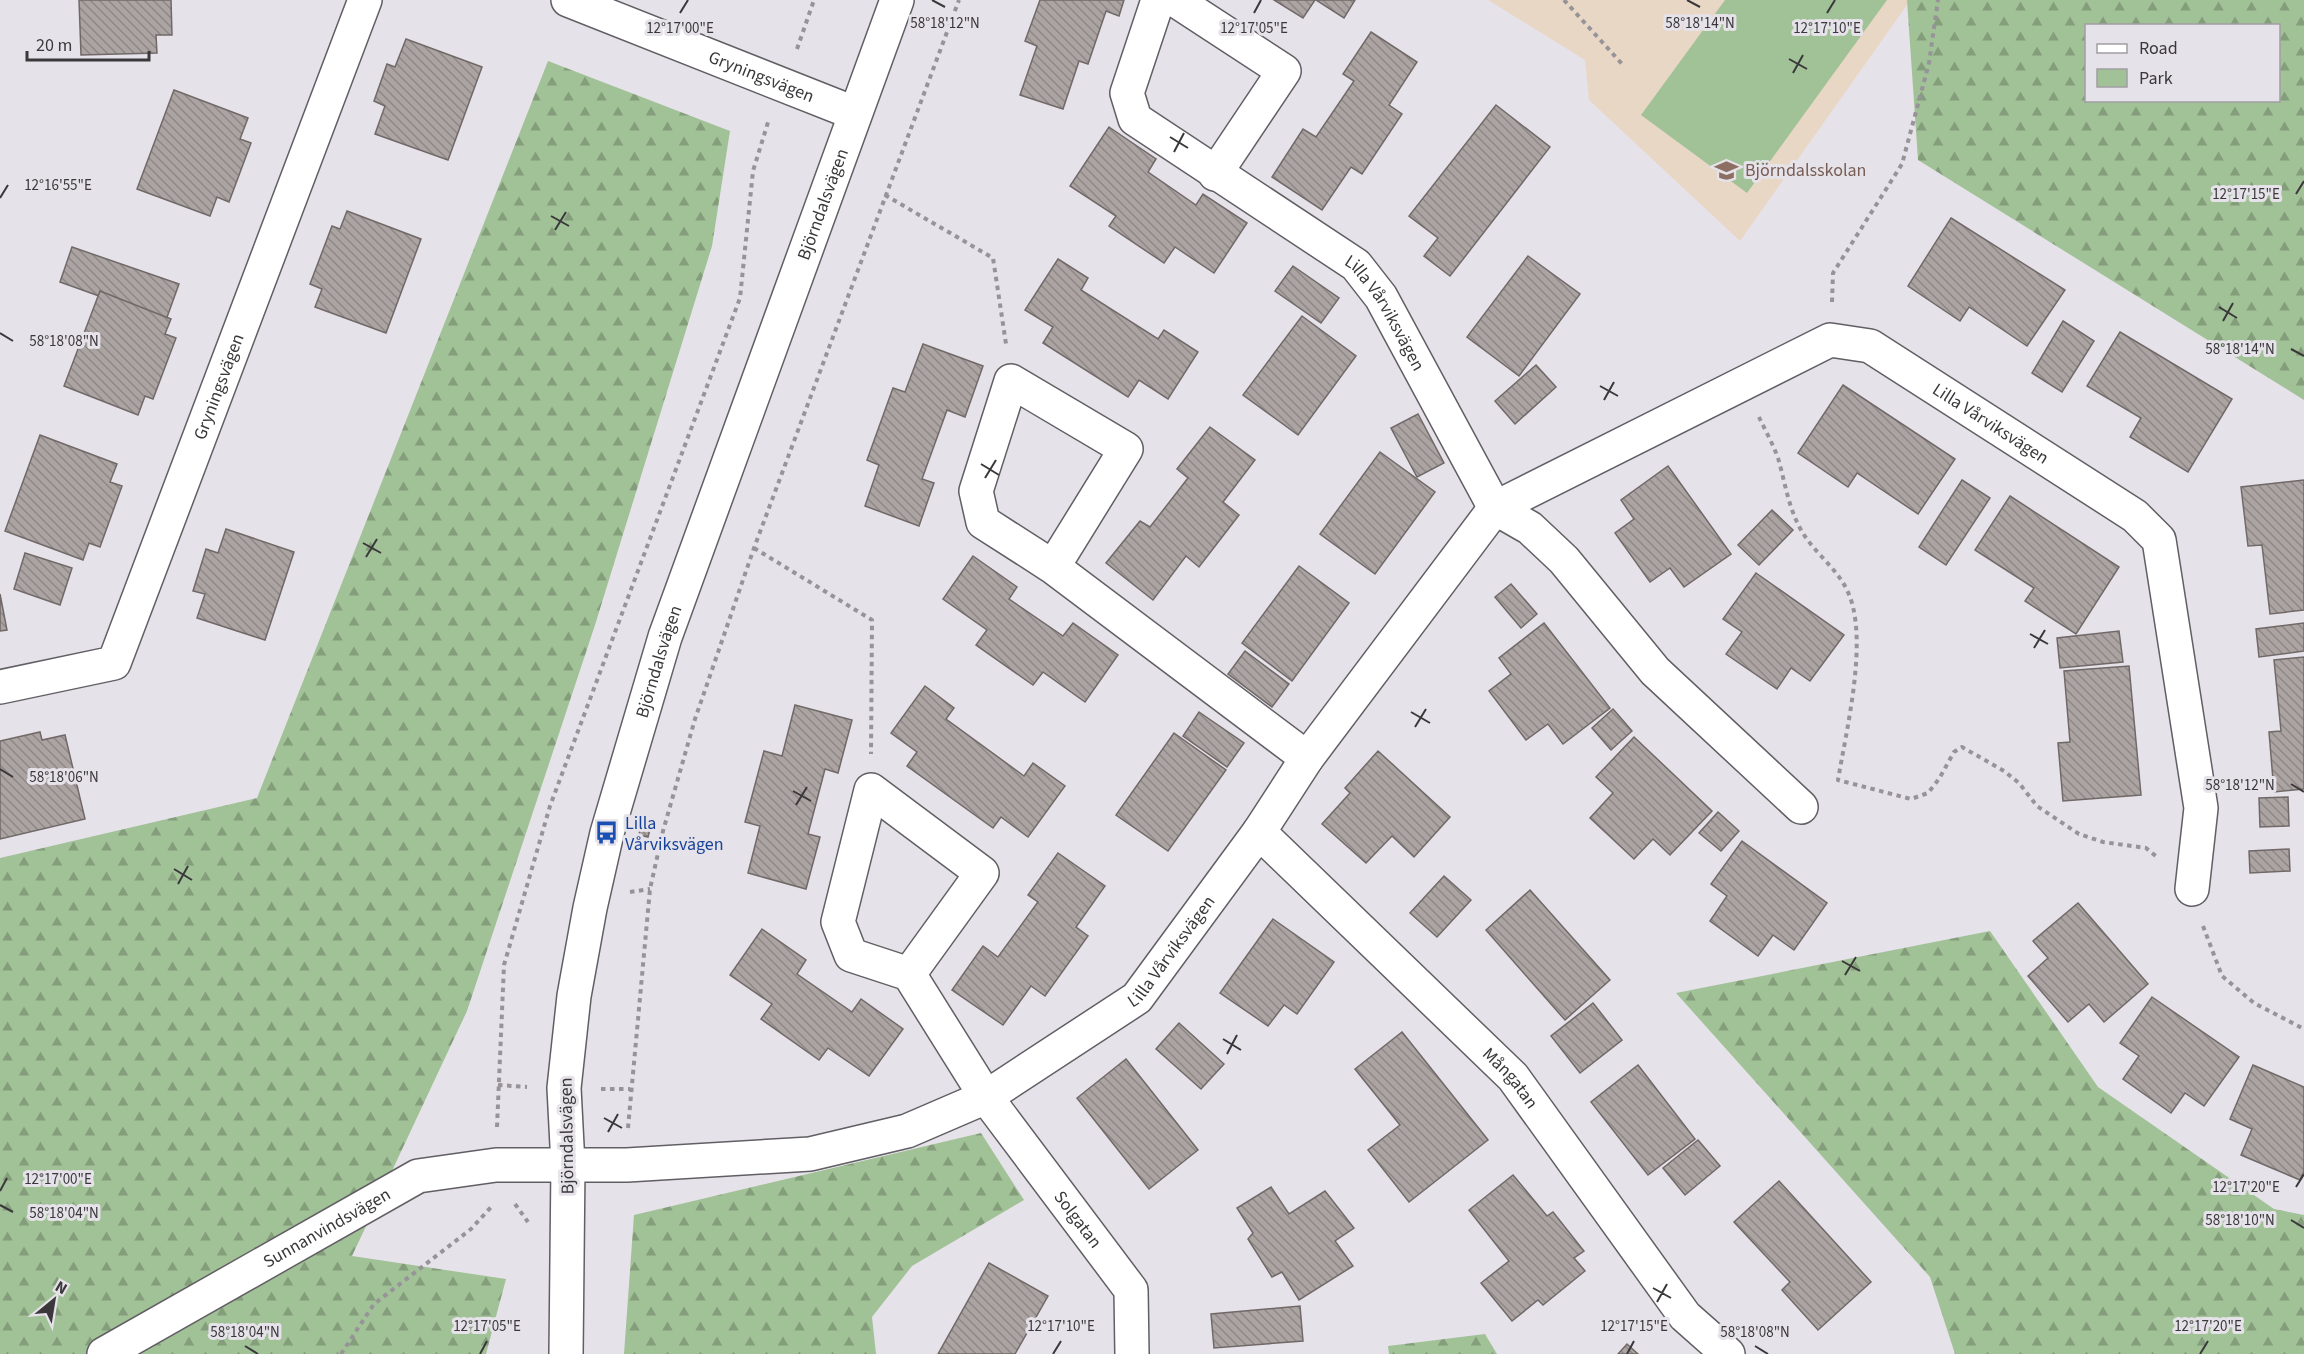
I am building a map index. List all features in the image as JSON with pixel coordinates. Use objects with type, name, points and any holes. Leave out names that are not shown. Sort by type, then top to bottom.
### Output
[{"type":"street","name":"Gryningsvägen","points":[[0,687],[114,663],[364,0]]},
{"type":"street","name":"Gryningsvägen","points":[[568,0],[783,87],[854,113]]},
{"type":"street","name":"Björndalsvägen","points":[[566,1354],[568,1165],[564,1088],[573,1008],[590,908],[607,833],[665,637],[897,0]]},
{"type":"street","name":"Lilla Vårviksvägen","points":[[1158,0],[1127,93],[1136,119],[1215,174],[1356,265],[1381,297],[1495,508]]},
{"type":"street","points":[[1175,0],[1284,72],[1215,174]]},
{"type":"street","name":"Lilla Vårviksvägen","points":[[568,1165],[627,1165],[810,1154],[907,1131],[986,1097],[1137,998],[1259,832],[1306,758],[1495,508],[1830,340],[1870,346],[2135,516],[2159,540],[2201,808],[2192,889]]},
{"type":"street","points":[[1053,567],[1126,449],[1011,381],[976,490],[983,522],[1053,567],[1306,758]]},
{"type":"street","points":[[1495,508],[1530,528],[1564,560],[1655,672],[1801,807]]},
{"type":"street","points":[[909,974],[982,873],[871,790],[838,922],[851,955],[909,974],[986,1097]]},
{"type":"street","name":"Mångatan","points":[[1259,832],[1513,1077],[1685,1316],[1728,1354]]},
{"type":"street","name":"Solgatan","points":[[986,1097],[1131,1290],[1132,1354]]},
{"type":"street","name":"Sunnanvindsvägen","points":[[104,1354],[418,1176],[496,1165],[568,1165]]},
{"type":"path","points":[[340,1354],[374,1304],[471,1229],[496,1202],[504,965],[550,806],[740,298],[753,171],[778,91],[783,87],[814,0]]},
{"type":"path","points":[[627,1165],[630,1089],[650,889],[663,831],[695,719],[754,548],[959,0]]},
{"type":"path","points":[[1564,0],[1623,65]]},
{"type":"path","points":[[1830,340],[1833,273],[1902,164],[1929,63],[1938,0]]},
{"type":"path","points":[[885,195],[993,258],[1011,381]]},
{"type":"path","points":[[1744,383],[1778,458],[1788,500],[1800,529],[1847,589],[1854,607],[1857,648],[1852,697],[1838,780],[1911,799],[1928,793],[1954,752],[1962,747],[2004,771],[2019,783],[2037,806],[2079,834],[2103,842],[2146,848],[2192,889],[2222,976],[2254,1003],[2304,1029]]},
{"type":"path","points":[[754,548],[872,620],[871,790]]},
{"type":"path","points":[[627,893],[650,889]]},
{"type":"shaded area","name":"Björndalsskolan","points":[[1488,0],[1907,0],[1907,5],[1740,241],[1589,100],[1585,60]]},
{"type":"green space","points":[[1725,0],[1887,0],[1747,193],[1641,115]]},
{"type":"green space","points":[[1907,0],[2304,0],[2304,400],[1918,160]]},
{"type":"green space","points":[[548,61],[730,131],[712,246],[595,625],[467,1011],[352,1256],[506,1279],[486,1354],[0,1354],[0,858],[257,798]]},
{"type":"green space","points":[[1990,931],[2098,1087],[2274,1209],[2304,1215],[2304,1354],[1955,1354],[1930,1277],[1676,993]]},
{"type":"green space","points":[[981,1133],[1024,1200],[912,1266],[872,1317],[876,1354],[624,1354],[634,1215]]},
{"type":"green space","points":[[1485,1334],[1497,1354],[1389,1354],[1388,1346]]},
{"type":"building","points":[[79,0],[171,0],[172,35],[156,35],[157,53],[81,55]]},
{"type":"building","points":[[1040,0],[1124,0],[1119,16],[1106,11],[1088,64],[1079,61],[1063,109],[1020,95],[1037,46],[1025,41]]},
{"type":"building","points":[[1274,0],[1315,0],[1303,18]]},
{"type":"building","points":[[1316,0],[1355,0],[1344,18]]},
{"type":"building","points":[[1371,32],[1417,62],[1389,105],[1402,114],[1362,174],[1351,167],[1322,210],[1272,177],[1303,129],[1316,137],[1354,81],[1343,74]]},
{"type":"building","points":[[406,39],[482,67],[448,160],[375,134],[385,106],[374,101],[387,64],[395,67]]},
{"type":"building","points":[[174,90],[248,118],[240,139],[251,143],[229,202],[217,197],[210,216],[137,189]]},
{"type":"building","points":[[1496,105],[1550,147],[1450,276],[1424,256],[1438,238],[1409,216]]},
{"type":"building","points":[[1109,127],[1156,159],[1148,172],[1196,205],[1203,194],[1247,223],[1214,273],[1175,247],[1164,263],[1109,226],[1116,216],[1070,186]]},
{"type":"building","points":[[347,211],[421,239],[386,333],[315,307],[322,289],[310,284],[332,226],[340,229]]},
{"type":"building","points":[[1951,218],[2065,290],[2027,346],[1969,307],[1960,321],[1908,286]]},
{"type":"building","points":[[72,247],[179,284],[166,320],[60,282]]},
{"type":"building","points":[[1528,256],[1580,294],[1519,376],[1467,337]]},
{"type":"building","points":[[1058,259],[1088,278],[1081,290],[1158,339],[1164,330],[1198,352],[1168,399],[1139,380],[1128,397],[1043,343],[1053,327],[1025,310]]},
{"type":"building","points":[[1293,266],[1339,298],[1321,323],[1275,291]]},
{"type":"building","points":[[100,291],[171,319],[165,334],[176,338],[153,399],[145,396],[138,415],[64,386]]},
{"type":"building","points":[[1302,316],[1356,356],[1298,435],[1243,395]]},
{"type":"building","points":[[2063,321],[2094,341],[2062,392],[2032,373]]},
{"type":"building","points":[[2120,332],[2232,399],[2188,472],[2130,437],[2141,418],[2087,386]]},
{"type":"building","points":[[923,344],[983,366],[965,417],[947,410],[922,479],[934,483],[919,526],[865,506],[879,465],[867,460],[893,388],[905,392]]},
{"type":"building","points":[[1536,365],[1556,387],[1515,424],[1495,401]]},
{"type":"building","points":[[1843,385],[1955,459],[1918,514],[1857,473],[1848,487],[1798,453]]},
{"type":"building","points":[[1418,414],[1444,463],[1417,477],[1391,428]]},
{"type":"building","points":[[1210,427],[1255,460],[1223,502],[1239,515],[1199,567],[1186,556],[1153,600],[1106,563],[1140,521],[1150,527],[1188,478],[1177,469]]},
{"type":"building","points":[[40,435],[117,464],[110,482],[122,486],[100,547],[89,543],[83,560],[5,531]]},
{"type":"building","points":[[1380,452],[1435,492],[1375,574],[1320,534]]},
{"type":"building","points":[[1668,466],[1731,554],[1684,587],[1670,568],[1650,582],[1615,533],[1634,519],[1621,500]]},
{"type":"building","points":[[1962,480],[1990,498],[1946,565],[1919,547]]},
{"type":"building","points":[[2304,480],[2304,610],[2270,614],[2262,545],[2248,546],[2241,487]]},
{"type":"building","points":[[2010,496],[2119,567],[2076,634],[2025,601],[2034,588],[1975,550]]},
{"type":"building","points":[[1772,510],[1793,530],[1759,565],[1738,545]]},
{"type":"building","points":[[226,529],[294,552],[265,640],[197,618],[205,594],[193,591],[206,549],[218,553]]},
{"type":"building","points":[[25,553],[72,568],[60,605],[14,589]]},
{"type":"building","points":[[973,556],[1017,587],[1009,599],[1063,636],[1073,623],[1118,655],[1085,702],[1043,672],[1033,685],[976,645],[987,630],[943,599]]},
{"type":"building","points":[[1299,566],[1349,603],[1292,681],[1242,643]]},
{"type":"building","points":[[1756,573],[1844,635],[1810,681],[1791,668],[1777,689],[1726,654],[1742,632],[1723,619]]},
{"type":"building","points":[[1511,584],[1537,614],[1521,628],[1495,597]]},
{"type":"building","points":[[0,594],[7,630],[0,631]]},
{"type":"building","points":[[1544,623],[1610,708],[1563,744],[1548,724],[1526,740],[1489,691],[1511,674],[1499,658]]},
{"type":"building","points":[[2304,623],[2304,651],[2259,657],[2256,629]]},
{"type":"building","points":[[2119,631],[2123,662],[2060,668],[2057,638]]},
{"type":"building","points":[[1245,651],[1289,684],[1272,707],[1228,674]]},
{"type":"building","points":[[2304,657],[2304,789],[2274,792],[2269,732],[2281,731],[2274,660]]},
{"type":"building","points":[[2129,666],[2141,795],[2063,801],[2058,743],[2070,742],[2064,671]]},
{"type":"building","points":[[925,686],[954,708],[946,719],[1024,776],[1033,763],[1065,786],[1028,837],[1001,817],[993,828],[907,766],[917,752],[891,733]]},
{"type":"building","points":[[795,705],[852,720],[838,773],[825,769],[808,834],[820,837],[806,889],[748,873],[760,826],[745,822],[764,751],[782,756]]},
{"type":"building","points":[[1613,709],[1632,731],[1611,750],[1592,728]]},
{"type":"building","points":[[1199,712],[1244,743],[1227,767],[1183,736]]},
{"type":"building","points":[[40,732],[42,740],[65,735],[85,819],[0,839],[0,741]]},
{"type":"building","points":[[1174,733],[1226,770],[1168,851],[1116,815]]},
{"type":"building","points":[[1634,737],[1712,811],[1670,855],[1653,839],[1634,859],[1590,818],[1613,793],[1596,777]]},
{"type":"building","points":[[1378,751],[1450,817],[1414,857],[1392,836],[1366,863],[1322,824],[1350,793],[1345,788]]},
{"type":"building","points":[[2288,797],[2289,826],[2260,827],[2259,798]]},
{"type":"building","points":[[1718,812],[1739,831],[1721,851],[1699,833]]},
{"type":"building","points":[[642,820],[652,821],[648,837],[639,835]]},
{"type":"building","points":[[1742,841],[1827,903],[1794,950],[1773,935],[1758,956],[1710,921],[1727,896],[1711,884]]},
{"type":"building","points":[[2289,849],[2290,871],[2250,873],[2249,851]]},
{"type":"building","points":[[1058,853],[1105,886],[1076,927],[1088,936],[1045,996],[1031,986],[1003,1025],[952,990],[983,946],[998,957],[1038,902],[1028,895]]},
{"type":"building","points":[[1444,876],[1471,900],[1437,937],[1410,913]]},
{"type":"building","points":[[1530,890],[1610,980],[1565,1020],[1486,930]]},
{"type":"building","points":[[2078,903],[2148,984],[2104,1022],[2089,1004],[2068,1022],[2028,976],[2048,958],[2033,941]]},
{"type":"building","points":[[1273,919],[1334,962],[1297,1014],[1284,1005],[1268,1026],[1220,993]]},
{"type":"building","points":[[762,929],[806,960],[797,974],[852,1012],[861,999],[903,1029],[869,1076],[828,1048],[819,1060],[761,1019],[772,1004],[730,975]]},
{"type":"building","points":[[2152,997],[2239,1057],[2204,1106],[2185,1093],[2171,1113],[2123,1079],[2139,1056],[2120,1043]]},
{"type":"building","points":[[1593,1003],[1622,1040],[1580,1073],[1551,1036]]},
{"type":"building","points":[[1179,1023],[1224,1064],[1201,1089],[1156,1049]]},
{"type":"building","points":[[1402,1032],[1488,1140],[1409,1202],[1368,1150],[1400,1125],[1355,1069]]},
{"type":"building","points":[[1126,1059],[1198,1150],[1149,1189],[1077,1098]]},
{"type":"building","points":[[1638,1065],[1695,1139],[1648,1175],[1591,1102]]},
{"type":"building","points":[[2253,1065],[2304,1087],[2304,1171],[2300,1180],[2241,1155],[2252,1129],[2230,1119]]},
{"type":"building","points":[[1698,1140],[1720,1166],[1685,1195],[1663,1168]]},
{"type":"building","points":[[1513,1175],[1547,1216],[1553,1212],[1584,1251],[1574,1258],[1585,1271],[1543,1305],[1538,1300],[1512,1321],[1481,1283],[1509,1261],[1469,1210]]},
{"type":"building","points":[[1779,1181],[1871,1282],[1818,1330],[1782,1290],[1790,1282],[1734,1222]]},
{"type":"building","points":[[1271,1187],[1289,1214],[1325,1191],[1354,1228],[1335,1241],[1353,1266],[1299,1300],[1282,1272],[1272,1277],[1248,1239],[1253,1233],[1237,1208]]},
{"type":"building","points":[[989,1263],[1048,1296],[1015,1354],[938,1354]]},
{"type":"building","points":[[1300,1306],[1303,1341],[1214,1348],[1211,1314]]},
{"type":"building","points":[[1627,1344],[1638,1354],[1618,1354]]},
{"type":"place","name":"Björndalsskolan","points":[[1727,170]]},
{"type":"place","name":"Lilla Vårviksvägen","points":[[607,833]]}]
